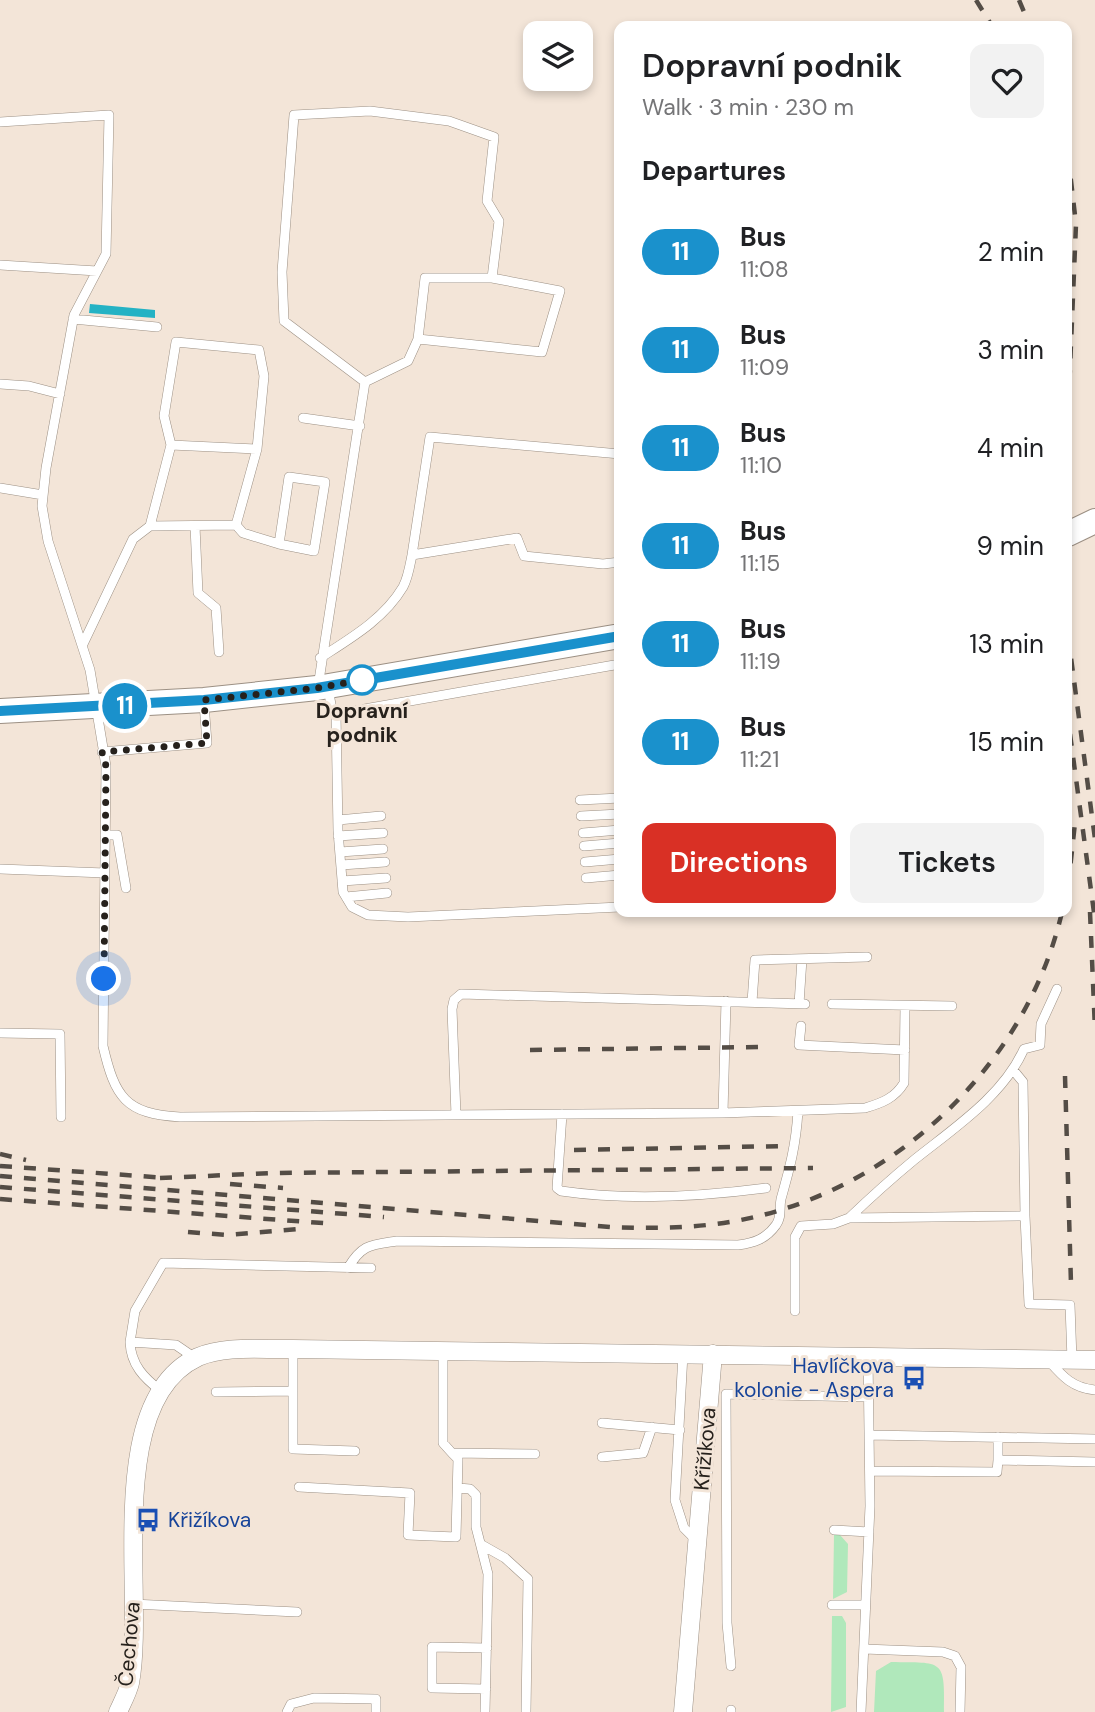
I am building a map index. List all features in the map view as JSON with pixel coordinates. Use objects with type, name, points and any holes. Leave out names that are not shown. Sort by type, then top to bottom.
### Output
[{"type":"main road","points":[[1072,532],[1095,521]]},
{"type":"main road","points":[[0,711],[204,700],[322,687],[614,637]]},
{"type":"street","points":[[161,1391],[195,1358],[225,1350],[1095,1360]]},
{"type":"street","name":"Křižíkova","points":[[683,1712],[713,1354]]},
{"type":"street","name":"Čechova","points":[[118,1712],[130,1684],[139,1442],[150,1409],[161,1391]]},
{"type":"lane","points":[[365,382],[284,321],[282,272],[294,115],[370,111],[449,121],[494,137],[487,201],[499,221],[492,278]]},
{"type":"lane","points":[[0,121],[109,115],[106,254],[73,319],[43,495],[48,541],[83,644],[106,766],[103,1046],[111,1080],[127,1102],[151,1116],[180,1117],[723,1113],[853,1109],[882,1103],[898,1093],[904,1083],[905,1007]]},
{"type":"lane","points":[[0,265],[97,271]]},
{"type":"lane","points":[[365,382],[408,361],[418,339],[425,278],[492,278],[560,291],[542,352],[418,339]]},
{"type":"lane","points":[[73,319],[157,327]]},
{"type":"lane","points":[[150,526],[171,445],[164,416],[176,342],[259,350],[264,386],[257,449],[236,525]]},
{"type":"lane","points":[[365,382],[360,426],[320,658],[322,687],[335,714],[338,836],[346,897],[352,907],[368,915],[408,917],[614,907]]},
{"type":"lane","points":[[0,384],[29,386],[60,394]]},
{"type":"lane","points":[[303,418],[360,426]]},
{"type":"lane","points":[[320,658],[368,627],[404,586],[412,555],[430,437],[614,453]]},
{"type":"lane","points":[[171,445],[257,449]]},
{"type":"lane","points":[[236,525],[243,533],[279,544],[314,551],[325,482],[289,477],[279,544]]},
{"type":"lane","points":[[0,488],[43,495]]},
{"type":"lane","points":[[83,644],[133,539],[150,526],[236,525]]},
{"type":"lane","points":[[195,526],[198,593],[216,608],[219,652]]},
{"type":"lane","points":[[412,555],[517,538],[524,556],[603,564],[614,563]]},
{"type":"lane","points":[[335,714],[614,665]]},
{"type":"lane","points":[[102,752],[207,743],[204,700]]},
{"type":"lane","points":[[580,800],[614,798]]},
{"type":"lane","points":[[582,817],[614,814]]},
{"type":"lane","points":[[338,820],[381,816]]},
{"type":"lane","points":[[583,833],[614,830]]},
{"type":"lane","points":[[338,836],[383,833]]},
{"type":"lane","points":[[105,835],[117,835],[126,888]]},
{"type":"lane","points":[[584,846],[614,844]]},
{"type":"lane","points":[[340,852],[383,849]]},
{"type":"lane","points":[[585,862],[614,860]]},
{"type":"lane","points":[[341,865],[385,862]]},
{"type":"lane","points":[[0,869],[105,873]]},
{"type":"lane","points":[[586,877],[614,875]]},
{"type":"lane","points":[[342,881],[386,878]]},
{"type":"lane","points":[[346,897],[387,893]]},
{"type":"lane","points":[[752,1002],[750,971],[755,960],[867,957]]},
{"type":"lane","points":[[456,1115],[452,1009],[454,1000],[461,993],[802,1004],[802,959]]},
{"type":"lane","points":[[849,1218],[887,1182],[964,1121],[1014,1072],[1024,1049],[1040,1045],[1041,1024],[1057,989]]},
{"type":"lane","points":[[723,1113],[726,1001]]},
{"type":"lane","points":[[832,1004],[952,1006]]},
{"type":"lane","points":[[802,1026],[799,1045],[905,1050]]},
{"type":"lane","points":[[0,1033],[60,1034],[61,1117]]},
{"type":"lane","points":[[1014,1072],[1023,1082],[1029,1304],[1070,1305],[1072,1360]]},
{"type":"lane","points":[[348,1268],[358,1251],[371,1245],[397,1241],[738,1245],[756,1243],[768,1235],[780,1218],[781,1201],[796,1147],[797,1111]]},
{"type":"lane","points":[[562,1114],[557,1188],[561,1191],[637,1197],[704,1196],[766,1188]]},
{"type":"lane","points":[[794,1311],[795,1237],[801,1226],[833,1224],[849,1218],[1025,1216]]},
{"type":"lane","points":[[161,1391],[146,1380],[136,1367],[131,1342],[135,1311],[163,1263],[371,1268]]},
{"type":"lane","points":[[131,1342],[176,1345],[195,1358]]},
{"type":"lane","points":[[293,1349],[293,1450],[355,1451]]},
{"type":"lane","points":[[299,1487],[410,1493],[408,1535],[456,1537],[458,1459],[443,1443],[443,1351]]},
{"type":"lane","points":[[683,1354],[675,1500],[684,1528],[697,1541]]},
{"type":"lane","points":[[861,1712],[871,1471],[868,1357]]},
{"type":"lane","points":[[1048,1360],[1064,1379],[1080,1389],[1095,1390]]},
{"type":"lane","points":[[216,1392],[293,1391]]},
{"type":"lane","points":[[731,1666],[727,1623],[728,1491],[724,1466],[726,1394],[869,1397]]},
{"type":"lane","points":[[601,1423],[680,1430]]},
{"type":"lane","points":[[602,1457],[643,1454],[652,1427]]},
{"type":"lane","points":[[870,1435],[1095,1439]]},
{"type":"lane","points":[[871,1471],[998,1472],[998,1437]]},
{"type":"lane","points":[[452,1453],[535,1454]]},
{"type":"lane","points":[[998,1460],[1095,1462]]},
{"type":"lane","points":[[458,1489],[470,1489],[476,1494],[476,1527],[488,1574],[485,1712]]},
{"type":"lane","points":[[834,1530],[869,1532]]},
{"type":"lane","points":[[482,1545],[506,1558],[528,1579],[526,1712]]},
{"type":"lane","points":[[133,1604],[297,1612]]},
{"type":"lane","points":[[832,1605],[865,1605]]},
{"type":"lane","points":[[486,1648],[432,1647],[432,1688],[486,1689]]},
{"type":"lane","points":[[864,1649],[943,1651],[956,1656],[961,1667],[960,1712]]},
{"type":"lane","points":[[287,1712],[291,1704],[314,1698],[376,1699],[376,1712]]},
{"type":"green space","points":[[834,1535],[840,1535],[848,1544],[847,1592],[833,1599]]},
{"type":"green space","points":[[832,1616],[842,1616],[846,1623],[846,1707],[831,1712]]},
{"type":"green space","points":[[891,1662],[931,1664],[937,1667],[943,1682],[944,1712],[874,1712],[876,1671]]},
{"type":"water","points":[[90,304],[155,310],[155,318],[89,313]]},
{"type":"railway","points":[[976,0],[989,21]]},
{"type":"railway","points":[[1019,0],[1028,21]]},
{"type":"railway","points":[[1072,190],[1076,224],[1072,320]]},
{"type":"railway","points":[[1072,665],[1095,839]]},
{"type":"railway","points":[[1072,749],[1095,920]]},
{"type":"railway","points":[[1072,850],[1075,823]]},
{"type":"railway","points":[[1090,912],[1095,1030]]},
{"type":"railway","points":[[0,1176],[611,1227],[686,1227],[759,1216],[813,1199],[863,1174],[910,1143],[953,1106],[990,1063],[1021,1016],[1045,966],[1060,917]]},
{"type":"railway","points":[[530,1050],[760,1047]]},
{"type":"railway","points":[[1065,1076],[1071,1284]]},
{"type":"railway","points":[[574,1150],[786,1146]]},
{"type":"railway","points":[[0,1154],[26,1160]]},
{"type":"railway","points":[[0,1166],[167,1178]]},
{"type":"railway","points":[[160,1178],[273,1173],[813,1168]]},
{"type":"railway","points":[[230,1184],[283,1188]]},
{"type":"railway","points":[[0,1187],[384,1217]]},
{"type":"railway","points":[[0,1199],[335,1224]]},
{"type":"railway","points":[[188,1232],[227,1235],[298,1229]]},
{"type":"bus line","name":"11","points":[[0,711],[204,700],[317,688],[614,637]]},
{"type":"place","name":"Dopravní podnik","points":[[362,680]]},
{"type":"place","name":"Havlíčkova kolonie - Aspera","points":[[914,1378]]},
{"type":"place","name":"Křižíkova","points":[[148,1520]]},
{"type":"route","points":[[104,979],[106,766],[102,752],[207,743],[204,700],[317,688],[362,680]]}]
